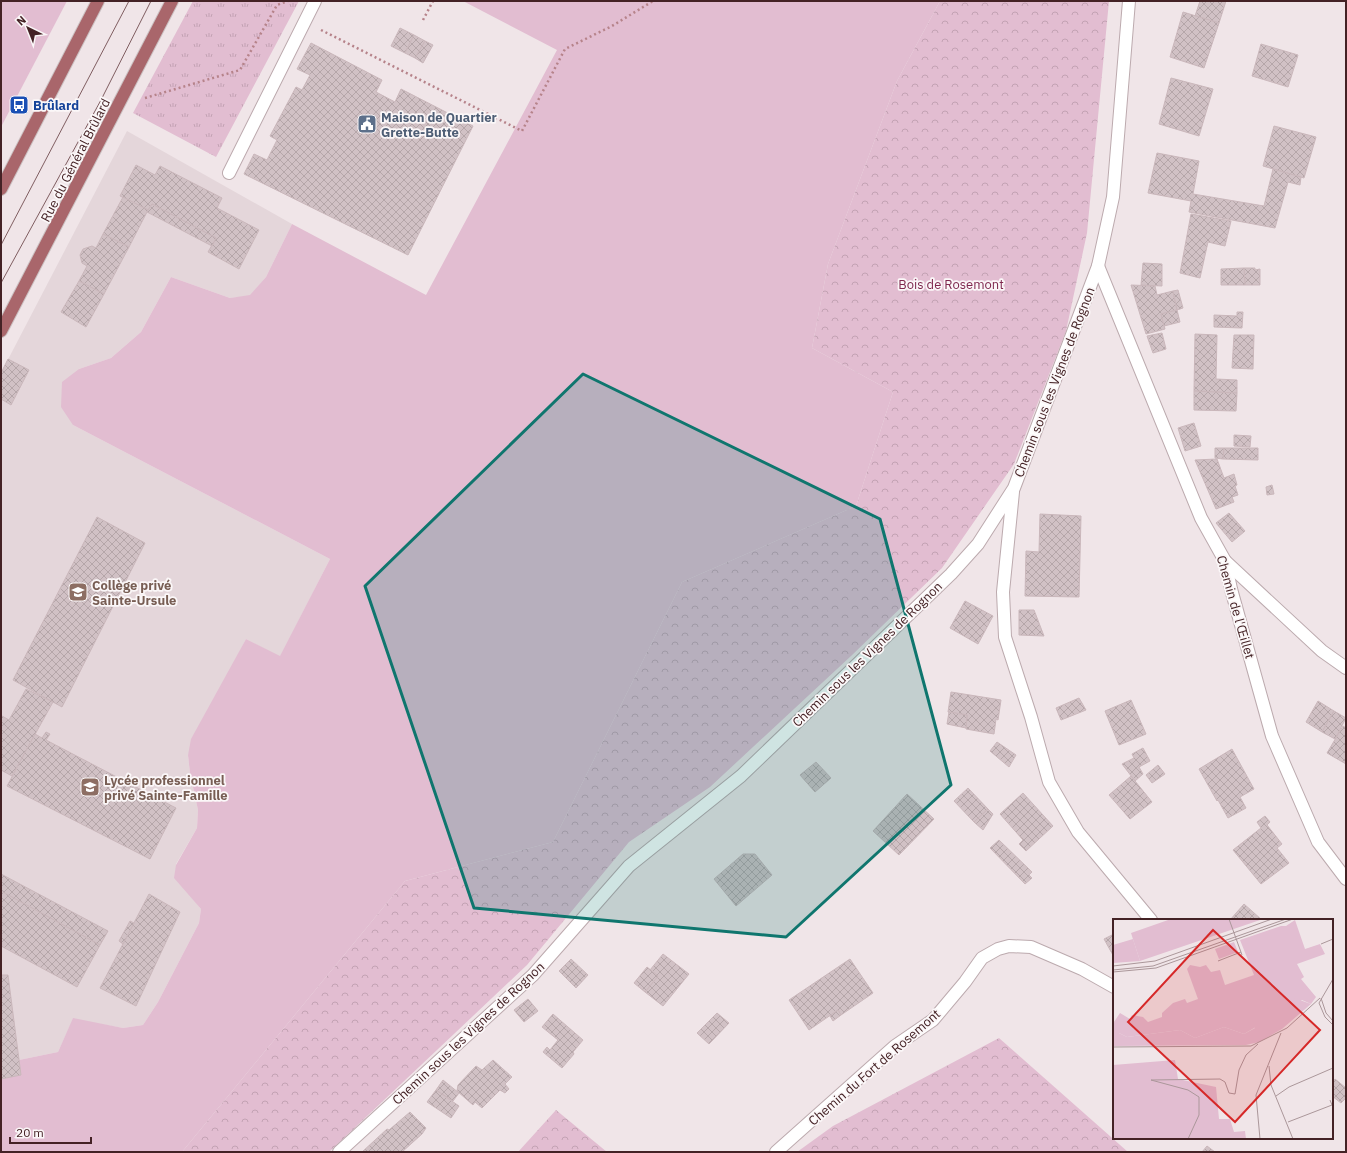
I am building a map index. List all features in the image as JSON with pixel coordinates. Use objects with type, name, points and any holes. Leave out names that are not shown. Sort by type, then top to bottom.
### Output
[{"type":"main road","points":[[1,189],[98,1]]},
{"type":"main road","name":"Rue du Général Brûlard","points":[[1,331],[172,1]]},
{"type":"street","points":[[229,173],[315,1]]},
{"type":"street","name":"Chemin sous les Vignes de Rognon","points":[[339,1152],[533,975],[629,866],[740,776],[951,574],[978,544],[1014,488],[1098,266],[1114,197],[1129,1]]},
{"type":"street","name":"Chemin de l'Œillet","points":[[1098,266],[1201,518],[1225,561],[1231,589],[1272,736],[1318,842],[1346,879]]},
{"type":"street","points":[[1014,488],[1003,592],[1006,637],[1031,717],[1049,782],[1078,832],[1150,919]]},
{"type":"street","points":[[1225,561],[1322,651],[1346,668]]},
{"type":"street","name":"Chemin du Fort de Rosemont","points":[[776,1152],[895,1046],[933,1020],[965,982],[982,958],[998,949],[1009,946],[1031,948],[1082,968],[1113,986]]},
{"type":"path","points":[[141,99],[240,70],[277,5],[288,1]]},
{"type":"path","points":[[423,20],[433,1]]},
{"type":"path","points":[[305,22],[522,131],[565,49],[612,26],[653,1]]},
{"type":"highlighted area","points":[[583,374],[880,519],[951,785],[786,937],[474,908],[365,586]]},
{"type":"shaded area","points":[[127,131],[292,224],[266,277],[250,296],[230,298],[171,277],[141,332],[111,358],[79,369],[73,425],[330,559],[280,657],[246,639],[188,755],[190,773],[198,810],[197,828],[176,864],[191,896],[201,909],[199,923],[158,1002],[143,1025],[123,1028],[73,1019],[58,1052],[19,1060],[21,1075],[1,1079],[1,373]]},
{"type":"green space","points":[[1,1],[67,1],[1,127]]},
{"type":"green space","points":[[193,1],[299,1],[216,157],[133,113]]},
{"type":"green space","points":[[463,1],[940,1],[897,81],[828,264],[812,348],[893,392],[856,506],[682,582],[553,842],[405,881],[182,1152],[1,1152],[1,1079],[21,1075],[19,1060],[58,1052],[73,1018],[123,1028],[143,1025],[158,1002],[199,923],[201,909],[174,878],[176,865],[197,828],[198,810],[190,773],[188,755],[191,739],[246,639],[280,656],[330,559],[73,425],[61,407],[62,382],[79,369],[111,358],[141,332],[171,277],[230,298],[250,295],[266,277],[292,224],[426,295],[557,50]]},
{"type":"green space","name":"Bois de Rosemont","points":[[940,1],[1109,1],[1087,233],[1066,331],[1014,464],[942,568],[851,656],[710,787],[629,842],[527,965],[329,1152],[182,1152],[405,881],[553,842],[682,582],[856,506],[893,392],[812,348],[828,264],[897,81]]},
{"type":"green space","points":[[999,1038],[1128,1152],[797,1152],[833,1126]]},
{"type":"green space","points":[[556,1110],[607,1152],[518,1152]]},
{"type":"building","points":[[1200,1],[1226,1],[1219,23],[1195,16]]},
{"type":"building","points":[[1183,12],[1219,23],[1204,68],[1170,57]]},
{"type":"building","points":[[400,28],[414,35],[405,53],[391,46]]},
{"type":"building","points":[[414,35],[425,41],[415,58],[405,53]]},
{"type":"building","points":[[425,41],[433,45],[423,63],[415,58]]},
{"type":"building","points":[[311,43],[382,80],[376,92],[395,102],[401,89],[473,126],[408,255],[244,174],[254,154],[267,160],[277,140],[270,136],[296,87],[302,90],[310,75],[297,69]]},
{"type":"building","points":[[1261,44],[1298,55],[1288,87],[1252,76]]},
{"type":"building","points":[[1171,78],[1213,89],[1199,136],[1159,124]]},
{"type":"building","points":[[1274,126],[1316,137],[1304,178],[1263,166]]},
{"type":"building","points":[[1157,153],[1199,161],[1193,194],[1264,206],[1273,169],[1301,177],[1300,185],[1288,182],[1275,228],[1189,212],[1191,201],[1148,193]]},
{"type":"building","points":[[136,165],[155,175],[160,166],[222,198],[217,208],[259,230],[239,269],[208,252],[216,238],[152,204],[148,210],[120,196]]},
{"type":"building","points":[[123,197],[148,210],[129,247],[103,234]]},
{"type":"building","points":[[152,204],[216,238],[212,246],[147,212]]},
{"type":"building","points":[[1191,214],[1231,221],[1225,246],[1208,242],[1200,278],[1180,273]]},
{"type":"building","points":[[103,234],[129,247],[104,294],[79,281],[87,266],[82,263],[80,255],[83,249],[92,246],[96,248]]},
{"type":"building","points":[[1143,263],[1162,264],[1162,286],[1141,285]]},
{"type":"building","points":[[1244,268],[1255,268],[1255,270],[1260,269],[1260,285],[1245,285]]},
{"type":"building","points":[[1244,268],[1245,285],[1221,285],[1221,269]]},
{"type":"building","points":[[79,281],[104,294],[86,327],[61,312]]},
{"type":"building","points":[[1131,285],[1155,286],[1157,295],[1173,291],[1177,310],[1161,314],[1165,329],[1146,334]]},
{"type":"building","points":[[1178,290],[1183,308],[1177,310],[1173,291]]},
{"type":"building","points":[[1177,310],[1180,322],[1164,326],[1161,314]]},
{"type":"building","points":[[1237,312],[1243,312],[1242,328],[1214,327],[1214,315],[1237,316]]},
{"type":"building","points":[[1162,333],[1166,349],[1153,353],[1147,336]]},
{"type":"building","points":[[1195,334],[1217,335],[1216,379],[1237,380],[1237,393],[1194,391]]},
{"type":"building","points":[[1234,335],[1254,335],[1253,369],[1232,368]]},
{"type":"building","points":[[8,359],[29,370],[11,405],[1,399],[1,373]]},
{"type":"building","points":[[1194,391],[1237,393],[1236,411],[1194,410]]},
{"type":"building","points":[[1194,423],[1201,446],[1185,451],[1178,428]]},
{"type":"building","points":[[1234,435],[1251,436],[1250,447],[1234,446]]},
{"type":"building","points":[[1215,448],[1224,448],[1223,459],[1215,458]]},
{"type":"building","points":[[1224,448],[1258,448],[1258,460],[1223,459]]},
{"type":"building","points":[[1217,459],[1224,478],[1234,474],[1237,485],[1235,486],[1238,495],[1232,497],[1234,502],[1216,509],[1195,460]]},
{"type":"building","points":[[1272,485],[1274,494],[1267,495],[1266,487]]},
{"type":"building","points":[[1229,513],[1245,531],[1232,542],[1216,523]]},
{"type":"building","points":[[1040,514],[1081,516],[1079,597],[1025,596],[1026,551],[1039,552]]},
{"type":"building","points":[[97,517],[145,543],[62,707],[13,680]]},
{"type":"building","points":[[965,601],[993,616],[978,644],[950,628]]},
{"type":"building","points":[[1019,610],[1034,610],[1044,636],[1019,635]]},
{"type":"building","points":[[26,689],[53,702],[12,776],[1,770],[1,718],[2,716],[9,720]]},
{"type":"building","points":[[951,692],[1001,700],[994,734],[966,729],[967,715],[948,712]]},
{"type":"building","points":[[1079,698],[1086,710],[1061,720],[1056,708]]},
{"type":"building","points":[[1131,700],[1146,734],[1119,745],[1105,711]]},
{"type":"building","points":[[1318,701],[1334,711],[1322,732],[1306,722]]},
{"type":"building","points":[[1334,711],[1346,718],[1335,739],[1322,732]]},
{"type":"building","points":[[949,712],[967,715],[966,728],[947,724]]},
{"type":"building","points":[[1343,726],[1346,728],[1346,764],[1327,753]]},
{"type":"building","points":[[46,732],[50,734],[46,740],[176,808],[150,859],[7,786],[35,734],[42,738]]},
{"type":"building","points":[[997,742],[1016,755],[1009,767],[990,751]]},
{"type":"building","points":[[1143,748],[1150,761],[1139,767],[1143,774],[1135,781],[1122,764],[1134,758],[1132,754]]},
{"type":"building","points":[[1232,749],[1254,789],[1240,797],[1246,808],[1228,818],[1199,769]]},
{"type":"building","points":[[816,762],[831,778],[815,792],[800,775]]},
{"type":"building","points":[[1158,765],[1165,774],[1152,783],[1146,775]]},
{"type":"building","points":[[1131,776],[1152,802],[1130,819],[1109,795]]},
{"type":"building","points":[[968,788],[988,809],[974,822],[954,801]]},
{"type":"building","points":[[1023,793],[1053,826],[1026,851],[1019,844],[1023,840],[1000,814]]},
{"type":"building","points":[[907,794],[934,819],[899,855],[873,831]]},
{"type":"building","points":[[988,809],[993,814],[983,830],[974,822]]},
{"type":"building","points":[[1265,816],[1270,822],[1267,825],[1282,844],[1277,848],[1289,863],[1261,884],[1233,850],[1261,828],[1257,822]]},
{"type":"building","points":[[999,840],[1032,872],[1029,875],[1032,878],[1025,884],[990,848]]},
{"type":"building","points":[[743,854],[755,854],[772,875],[736,906],[714,879]]},
{"type":"building","points":[[1,874],[108,931],[100,945],[1,892]]},
{"type":"building","points":[[1,891],[100,945],[77,987],[1,946]]},
{"type":"building","points":[[149,894],[180,912],[136,1006],[100,988]]},
{"type":"building","points":[[1244,904],[1261,919],[1231,919]]},
{"type":"building","points":[[130,921],[134,923],[123,944],[119,941]]},
{"type":"building","points":[[1113,934],[1113,955],[1104,939]]},
{"type":"building","points":[[663,954],[689,974],[663,1006],[645,992],[658,976],[650,970]]},
{"type":"building","points":[[571,959],[588,975],[576,988],[559,971]]},
{"type":"building","points":[[850,959],[873,993],[841,1015],[838,1010],[809,1030],[789,1000]]},
{"type":"building","points":[[647,967],[658,976],[645,992],[634,983]]},
{"type":"building","points":[[1,975],[8,975],[21,1075],[1,1079]]},
{"type":"building","points":[[528,999],[538,1011],[524,1022],[514,1010]]},
{"type":"building","points":[[838,1010],[841,1015],[833,1021],[830,1016]]},
{"type":"building","points":[[717,1013],[729,1023],[709,1044],[697,1033]]},
{"type":"building","points":[[553,1014],[583,1040],[562,1068],[543,1052],[547,1047],[550,1050],[558,1040],[542,1027]]},
{"type":"building","points":[[493,1060],[512,1077],[505,1084],[509,1089],[505,1093],[500,1090],[482,1108],[475,1102],[473,1105],[457,1091],[458,1085],[476,1066],[482,1070]]},
{"type":"building","points":[[1335,1079],[1346,1088],[1346,1098],[1341,1103],[1333,1097],[1333,1082]]},
{"type":"building","points":[[443,1080],[459,1093],[453,1101],[436,1090]]},
{"type":"building","points":[[436,1090],[459,1106],[451,1118],[427,1102]]},
{"type":"building","points":[[410,1112],[426,1128],[422,1134],[402,1152],[362,1152],[387,1129],[389,1130]]},
{"type":"building","points":[[1207,1146],[1215,1152],[1202,1152]]},
{"type":"tram line","points":[[1,245],[129,1]]},
{"type":"tram line","points":[[1,283],[101,100],[151,1]]},
{"type":"place","name":"Brûlard","points":[[19,105]]},
{"type":"place","name":"Maison de Quartier Grette-Butte","points":[[367,124]]},
{"type":"place","name":"Collège privé Sainte-Ursule","points":[[78,592]]},
{"type":"place","name":"Lycée professionnel privé Sainte-Famille","points":[[90,787]]}]
